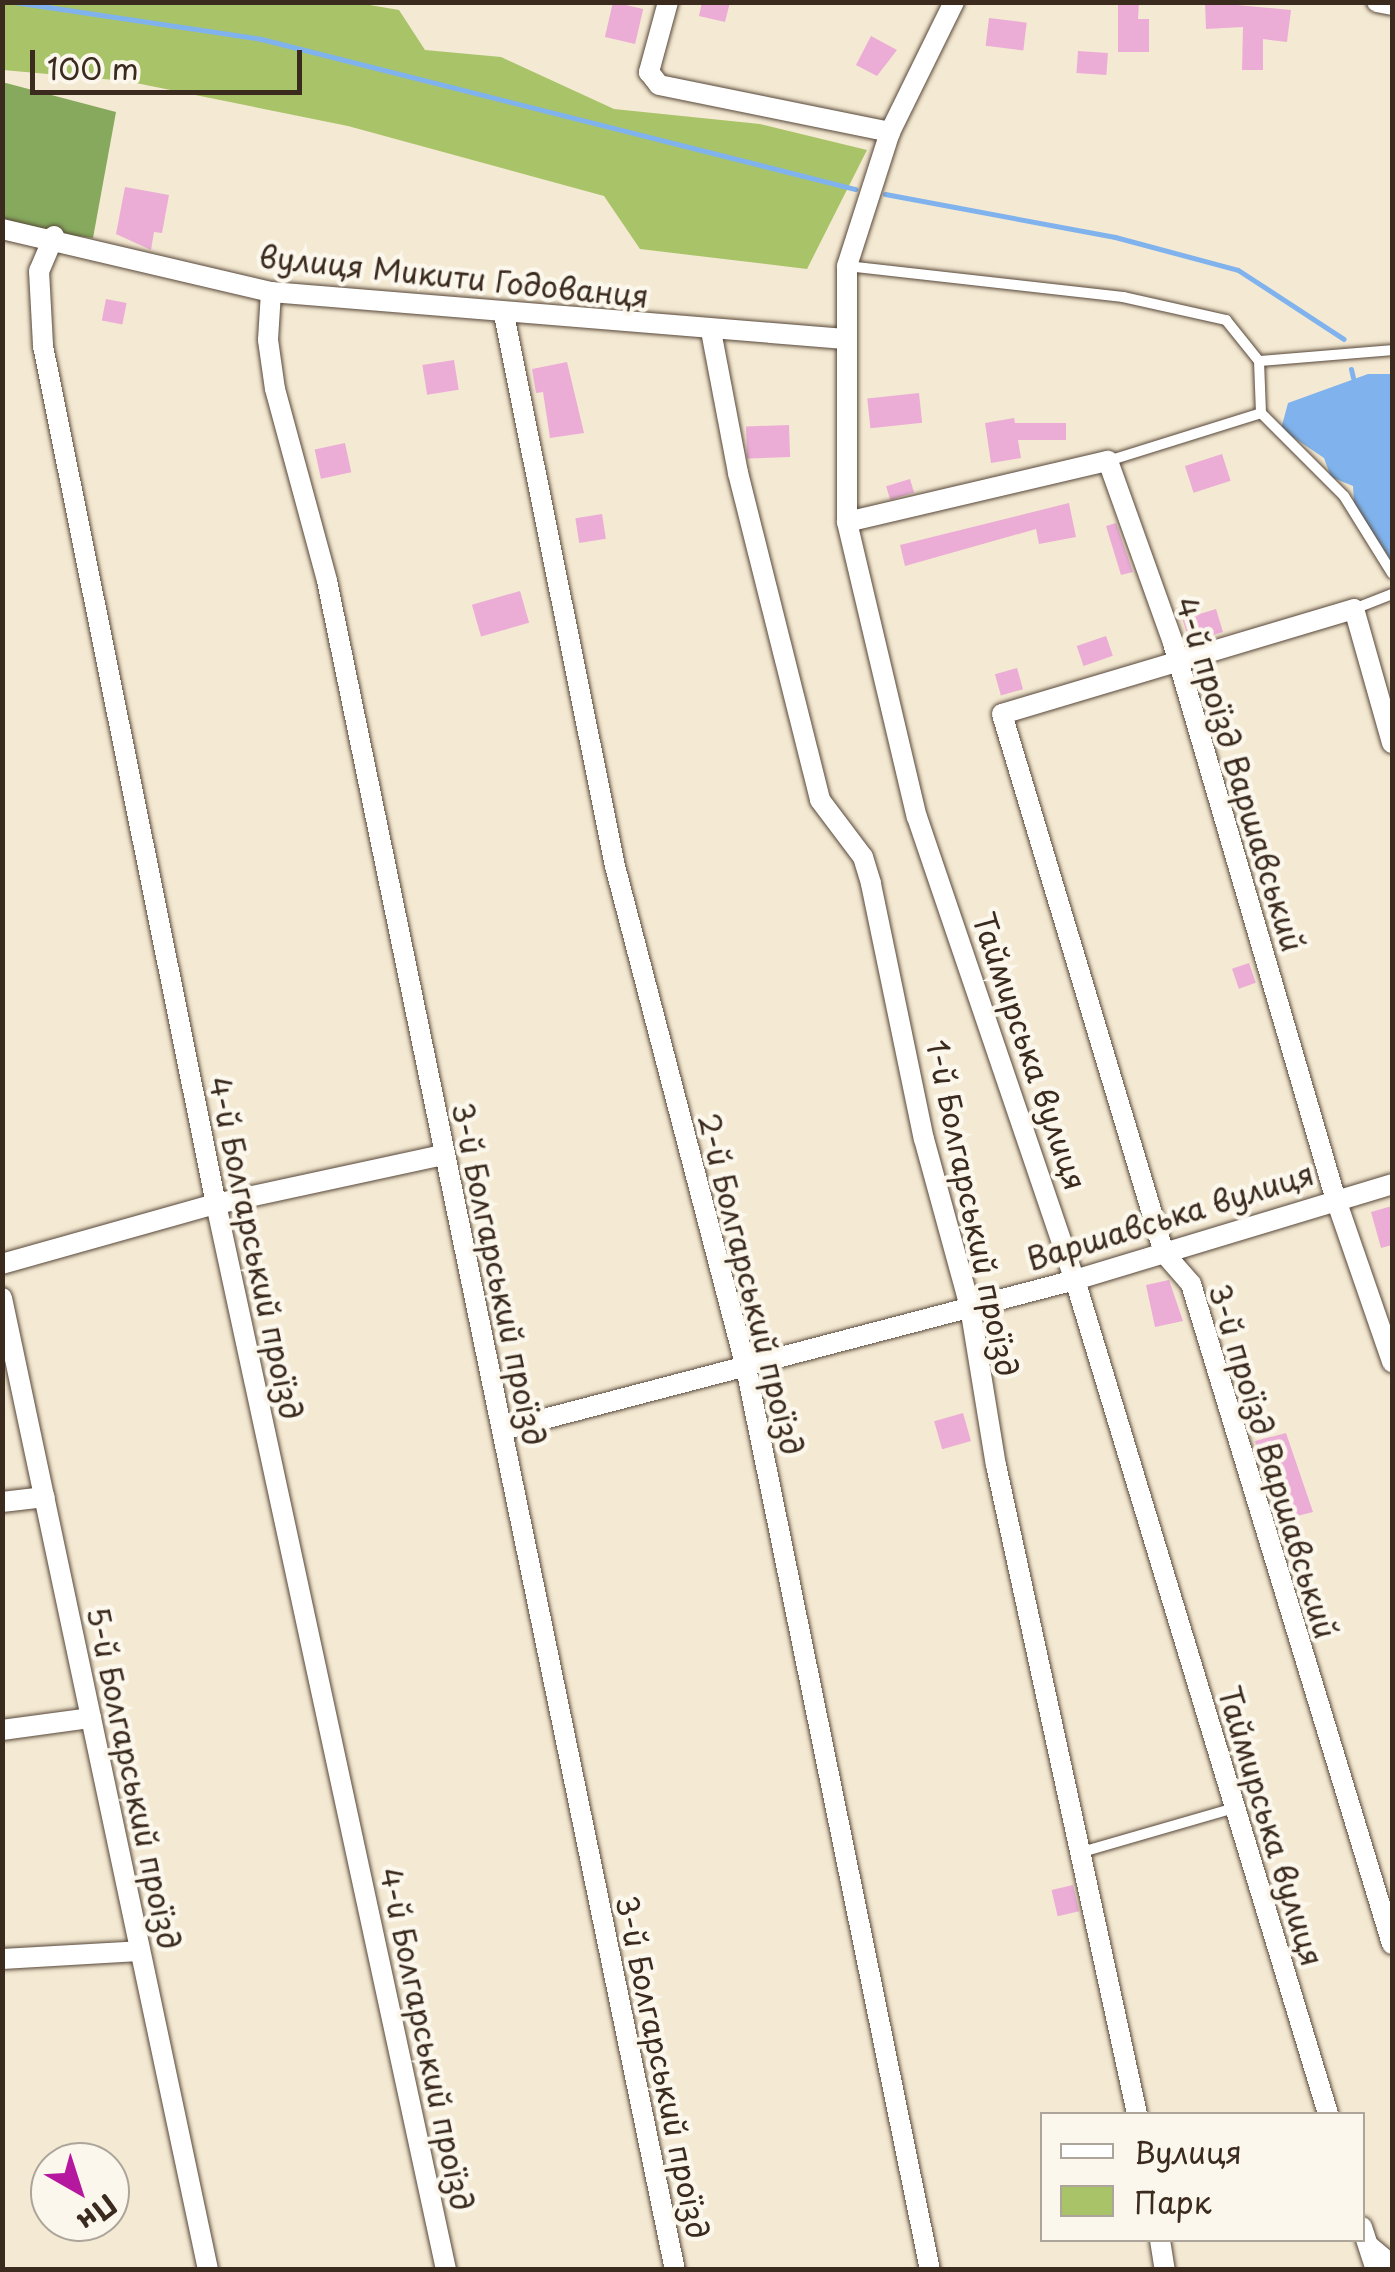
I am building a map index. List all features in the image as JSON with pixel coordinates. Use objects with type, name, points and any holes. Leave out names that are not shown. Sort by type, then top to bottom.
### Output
[{"type":"street","points":[[668,2],[650,72],[659,85],[890,132]]},
{"type":"street","name":"Таймирська вулиця","points":[[954,2],[890,132],[848,266],[846,522],[917,817],[1075,1280],[1327,2112]]},
{"type":"street","points":[[1377,2],[1392,5]]},
{"type":"street","name":"вулиця Микити Годованця","points":[[2,229],[54,236],[271,292],[504,315],[845,339]]},
{"type":"street","name":"4-й Болгарський проїзд","points":[[54,236],[39,271],[43,346],[216,1204],[446,2270]]},
{"type":"street","name":"3-й Болгарський проїзд","points":[[271,292],[274,389],[327,582],[675,2270]]},
{"type":"street","name":"2-й Болгарський проїзд","points":[[504,315],[616,866],[746,1368],[930,2270]]},
{"type":"street","name":"1-й Болгарський проїзд","points":[[711,331],[738,473],[820,800],[863,857],[871,884],[924,1139],[970,1307],[996,1465],[1137,2112]]},
{"type":"street","points":[[846,522],[1108,461]]},
{"type":"street","name":"4-й проїзд Варшавський","points":[[1108,461],[1177,664],[1335,1196],[1392,1362]]},
{"type":"street","points":[[1177,664],[1354,609],[1392,743]]},
{"type":"street","name":"3-й проїзд Варшавський","points":[[1177,664],[1002,714],[1164,1252],[1191,1284],[1392,1944]]},
{"type":"street","points":[[2,1264],[216,1204],[443,1154]]},
{"type":"street","name":"Варшавська вулиця","points":[[502,1430],[1075,1280],[1335,1196],[1392,1184]]},
{"type":"street","name":"5-й Болгарський проїзд","points":[[2,1298],[208,2270]]},
{"type":"street","points":[[2,1502],[46,1497]]},
{"type":"street","points":[[2,1730],[91,1718]]},
{"type":"street","points":[[2,1959],[140,1950]]},
{"type":"street","points":[[1366,2236],[1392,2265]]},
{"type":"street","points":[[1366,2236],[1376,2270]]},
{"type":"street","points":[[1160,2242],[1165,2270]]},
{"type":"lane","points":[[848,266],[1123,296],[1226,320],[1259,361],[1261,413],[1344,496],[1392,572]]},
{"type":"lane","points":[[1259,361],[1392,350]]},
{"type":"lane","points":[[1108,461],[1261,413]]},
{"type":"lane","points":[[1354,609],[1392,594]]},
{"type":"lane","points":[[1082,1852],[1234,1808]]},
{"type":"green space","points":[[2,3],[358,3],[399,10],[425,50],[501,57],[614,109],[760,124],[867,150],[807,269],[640,249],[604,196],[348,126],[126,81],[3,70]]},
{"type":"green space","points":[[2,82],[116,112],[93,238],[3,226]]},
{"type":"water","points":[[1368,374],[1392,374],[1392,562],[1354,503],[1353,486],[1331,477],[1324,458],[1281,429],[1288,403]]},
{"type":"building","points":[[613,2],[643,9],[635,44],[605,37]]},
{"type":"building","points":[[702,2],[730,2],[725,22],[699,16]]},
{"type":"building","points":[[1118,2],[1139,2],[1138,19],[1149,19],[1149,52],[1118,52]]},
{"type":"building","points":[[1205,2],[1291,10],[1287,42],[1263,39],[1263,70],[1242,70],[1243,27],[1206,29]]},
{"type":"building","points":[[989,18],[1027,23],[1023,50],[986,46]]},
{"type":"building","points":[[871,36],[897,50],[877,76],[856,65]]},
{"type":"building","points":[[1078,51],[1108,53],[1106,75],[1076,73]]},
{"type":"building","points":[[125,187],[169,195],[162,233],[154,232],[151,250],[116,234]]},
{"type":"building","points":[[106,299],[127,303],[122,325],[102,321]]},
{"type":"building","points":[[454,360],[459,390],[427,395],[422,365]]},
{"type":"building","points":[[567,362],[584,433],[550,438],[543,392],[536,393],[532,369]]},
{"type":"building","points":[[919,393],[922,423],[870,428],[867,398]]},
{"type":"building","points":[[1014,418],[1015,423],[1066,423],[1066,440],[1018,440],[1021,458],[991,463],[985,423]]},
{"type":"building","points":[[789,425],[790,457],[747,458],[746,427]]},
{"type":"building","points":[[345,443],[351,472],[321,479],[315,449]]},
{"type":"building","points":[[1222,454],[1231,481],[1194,493],[1185,466]]},
{"type":"building","points":[[910,479],[914,492],[890,500],[886,486]]},
{"type":"building","points":[[1069,503],[1076,537],[1039,544],[1036,529],[905,566],[900,545]]},
{"type":"building","points":[[602,514],[606,539],[579,543],[575,518]]},
{"type":"building","points":[[1116,523],[1133,572],[1121,575],[1106,526]]},
{"type":"building","points":[[520,591],[529,623],[481,637],[472,605]]},
{"type":"building","points":[[1216,609],[1223,632],[1190,642],[1183,619]]},
{"type":"building","points":[[1106,636],[1113,656],[1084,666],[1077,646]]},
{"type":"building","points":[[1017,668],[1023,689],[1001,695],[995,674]]},
{"type":"building","points":[[1249,963],[1256,983],[1239,989],[1232,969]]},
{"type":"building","points":[[1392,1206],[1392,1245],[1381,1248],[1371,1212]]},
{"type":"building","points":[[1169,1280],[1183,1321],[1155,1327],[1146,1285]]},
{"type":"building","points":[[963,1413],[971,1441],[942,1449],[934,1421]]},
{"type":"building","points":[[1286,1433],[1313,1512],[1289,1518],[1275,1462],[1261,1465],[1255,1441]]},
{"type":"building","points":[[1073,1885],[1079,1911],[1058,1916],[1052,1890]]},
{"type":"waterway","points":[[14,2],[261,39],[855,189]]},
{"type":"waterway","points":[[885,194],[1115,237],[1238,270],[1344,339]]},
{"type":"waterway","points":[[1351,369],[1353,378]]}]
